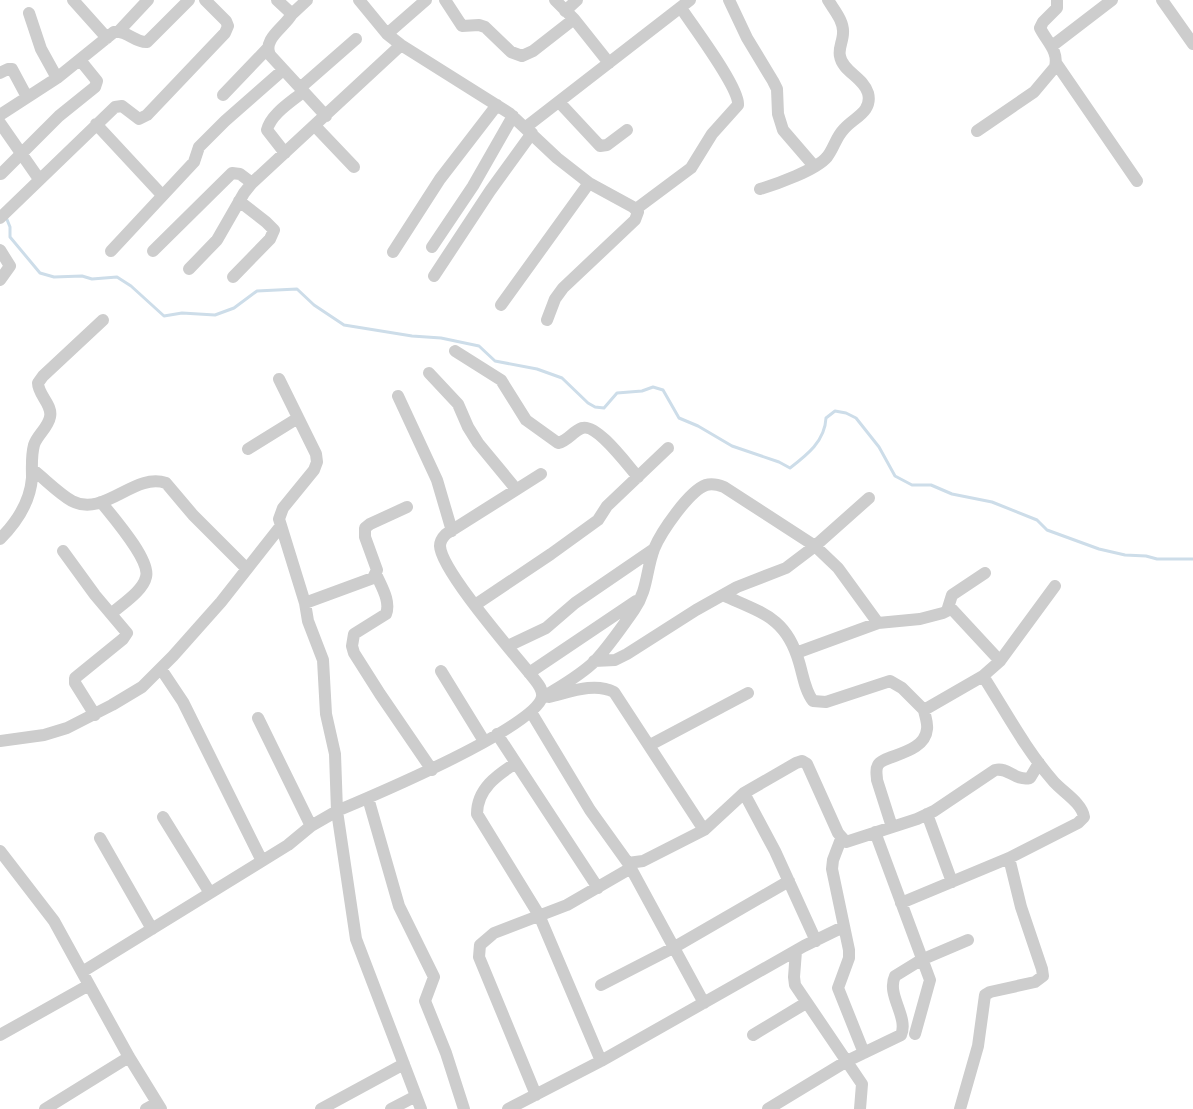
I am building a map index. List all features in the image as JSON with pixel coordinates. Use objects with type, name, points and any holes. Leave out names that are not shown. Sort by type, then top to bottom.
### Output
[{"type":"street","points":[[74,0],[107,39]]},
{"type":"street","points":[[0,115],[57,78],[114,32],[119,31],[148,0]]},
{"type":"street","points":[[119,31],[140,42],[147,42],[189,0]]},
{"type":"street","points":[[0,218],[96,124],[119,105],[136,118],[144,117],[225,33],[228,26],[226,21],[205,0]]},
{"type":"street","points":[[277,0],[291,14]]},
{"type":"street","points":[[223,95],[267,49],[268,43],[285,25],[291,14],[308,0]]},
{"type":"street","points":[[359,0],[387,34],[400,45],[513,116],[557,158],[589,183],[638,212],[635,220],[557,294],[548,320]]},
{"type":"street","points":[[387,34],[426,0]]},
{"type":"street","points":[[445,0],[462,26],[485,27],[511,52],[522,56],[533,51],[570,15],[577,0]]},
{"type":"street","points":[[555,0],[609,63]]},
{"type":"street","points":[[729,0],[752,47],[777,89],[778,114],[783,130],[813,166]]},
{"type":"street","points":[[760,189],[782,182],[824,160],[843,129],[861,116],[868,98],[865,86],[839,56],[842,25],[828,0]]},
{"type":"street","points":[[1057,0],[1057,8],[1040,28],[1048,41],[1056,63],[1137,181]]},
{"type":"street","points":[[1048,41],[1112,0]]},
{"type":"street","points":[[1161,0],[1193,44]]},
{"type":"street","points":[[434,276],[529,130],[559,102],[686,4],[737,95],[738,105],[712,134],[691,168],[636,209]]},
{"type":"street","points":[[29,13],[41,49],[57,78]]},
{"type":"street","points":[[285,153],[267,130],[267,126],[356,39]]},
{"type":"street","points":[[189,269],[217,240],[252,183],[400,45]]},
{"type":"street","points":[[267,49],[283,70],[326,116]]},
{"type":"street","points":[[2,174],[59,116],[97,84],[95,77],[80,60]]},
{"type":"street","points":[[977,131],[1034,92],[1056,63]]},
{"type":"street","points":[[0,73],[12,69],[27,97]]},
{"type":"street","points":[[111,250],[194,162],[199,147],[283,70]]},
{"type":"street","points":[[559,102],[600,146],[607,145],[627,130]]},
{"type":"street","points":[[393,252],[440,179],[497,105]]},
{"type":"street","points":[[432,247],[473,186],[513,116]]},
{"type":"street","points":[[0,123],[39,179]]},
{"type":"street","points":[[96,124],[162,195]]},
{"type":"street","points":[[315,126],[354,167]]},
{"type":"street","points":[[153,251],[232,173],[240,174],[252,183]]},
{"type":"street","points":[[501,305],[589,183]]},
{"type":"street","points":[[233,277],[270,239],[274,230],[239,201]]},
{"type":"street","points":[[0,250],[10,266],[0,280]]},
{"type":"street","points":[[0,539],[12,526],[27,500],[32,482],[35,443],[50,418],[50,410],[38,383],[102,320]]},
{"type":"street","points":[[455,351],[501,380],[526,420],[551,439],[558,443],[564,442],[582,428],[590,428],[599,434],[638,477]]},
{"type":"street","points":[[429,373],[458,404],[478,443],[516,489]]},
{"type":"street","points":[[279,380],[317,462],[314,470],[283,508],[279,519],[325,672],[326,714],[335,754],[336,811],[356,939],[421,1109]]},
{"type":"street","points":[[398,396],[437,480],[452,531]]},
{"type":"street","points":[[248,449],[298,418]]},
{"type":"street","points":[[475,605],[598,520],[607,506],[668,448]]},
{"type":"street","points":[[32,469],[72,501],[82,504],[101,502],[145,483],[160,481],[165,483],[247,569]]},
{"type":"street","points":[[541,474],[441,539],[441,551],[445,562],[475,605],[542,691],[542,698]]},
{"type":"street","points":[[82,972],[288,845],[311,826],[336,811],[432,770],[531,712],[542,698],[594,662],[642,597],[654,549],[668,525],[698,490],[706,485],[711,484],[724,488],[815,546],[838,568],[878,623]]},
{"type":"street","points":[[594,662],[615,660],[737,587],[786,568],[815,546],[869,498]]},
{"type":"street","points":[[101,502],[141,556],[147,570],[144,582],[111,614]]},
{"type":"street","points":[[407,507],[365,528],[365,537],[376,565],[376,574],[386,596],[388,610],[386,614],[354,634],[352,646],[380,694],[432,770]]},
{"type":"street","points":[[0,741],[56,732],[129,696],[161,669],[221,602],[280,527]]},
{"type":"street","points":[[508,646],[546,628],[575,603],[654,549]]},
{"type":"street","points":[[63,551],[127,635],[75,678],[75,683],[95,714]]},
{"type":"street","points":[[796,653],[878,623],[944,613],[952,595],[985,573]]},
{"type":"street","points":[[305,603],[368,580],[376,574]]},
{"type":"street","points":[[924,710],[983,676],[1000,661],[1055,586]]},
{"type":"street","points":[[723,595],[778,623],[787,632],[813,701],[826,702],[890,681],[896,683],[924,710],[927,730],[921,741],[909,751],[881,761],[876,772],[892,827]]},
{"type":"street","points":[[529,673],[642,597]]},
{"type":"street","points":[[949,606],[1000,661]]},
{"type":"street","points":[[161,669],[183,702],[262,861]]},
{"type":"street","points":[[441,670],[484,741]]},
{"type":"street","points":[[901,903],[1009,858],[1078,823],[1084,817],[1082,810],[1056,785],[1039,764],[983,676]]},
{"type":"street","points":[[542,698],[595,687],[605,687],[614,692],[704,830]]},
{"type":"street","points":[[650,745],[748,693]]},
{"type":"street","points":[[531,712],[591,810],[630,865],[704,1003]]},
{"type":"street","points":[[258,718],[311,826]]},
{"type":"street","points":[[497,734],[598,888]]},
{"type":"street","points":[[536,1095],[478,951],[480,945],[494,933],[539,915],[556,911],[598,888],[630,865],[643,861],[704,830],[744,793],[802,761],[807,764],[842,839],[846,842],[927,814],[995,770],[1003,769],[1020,779],[1025,779],[1030,778],[1039,764]]},
{"type":"street","points":[[516,763],[495,776],[490,782],[479,800],[477,814],[539,915],[601,1061]]},
{"type":"street","points":[[744,793],[775,851],[816,941]]},
{"type":"street","points":[[368,798],[401,913],[434,977],[425,1001],[446,1053],[464,1109]]},
{"type":"street","points":[[927,814],[952,882]]},
{"type":"street","points":[[163,817],[210,893]]},
{"type":"street","points":[[875,832],[930,983],[915,1034]]},
{"type":"street","points":[[100,838],[152,929]]},
{"type":"street","points":[[842,839],[833,860],[832,870],[849,958],[838,988],[864,1053]]},
{"type":"street","points":[[0,851],[54,921],[155,1107]]},
{"type":"street","points":[[960,1109],[978,1046],[985,995],[1035,982],[1042,976],[1042,969],[1021,907],[1009,858]]},
{"type":"street","points":[[601,985],[673,948],[789,881]]},
{"type":"street","points":[[508,1109],[601,1061],[843,927]]},
{"type":"street","points":[[768,1109],[848,1061],[899,1037],[903,1033],[893,980],[898,972],[968,940]]},
{"type":"street","points":[[796,951],[795,986],[862,1084],[860,1109]]},
{"type":"street","points":[[0,1035],[89,985]]},
{"type":"street","points":[[753,1035],[806,1004]]},
{"type":"street","points":[[45,1109],[129,1057]]},
{"type":"street","points":[[321,1109],[404,1064]]},
{"type":"street","points":[[391,1109],[416,1096]]},
{"type":"waterway","points":[[6,217],[10,227],[10,237],[40,273],[54,277],[82,276],[92,279],[117,277],[131,286],[164,316],[182,313],[215,315],[234,308],[257,291],[297,289],[314,305],[344,325],[412,336],[441,338],[479,346],[495,361],[537,369],[562,378],[595,407],[604,408],[617,393],[642,391],[653,387],[663,390],[679,418],[698,426],[732,446],[790,468],[809,453],[819,440],[826,418],[835,411],[846,413],[856,418],[879,447],[895,476],[912,485],[931,485],[952,494],[992,502],[1037,520],[1047,530],[1099,549],[1157,559],[1193,559]]}]
